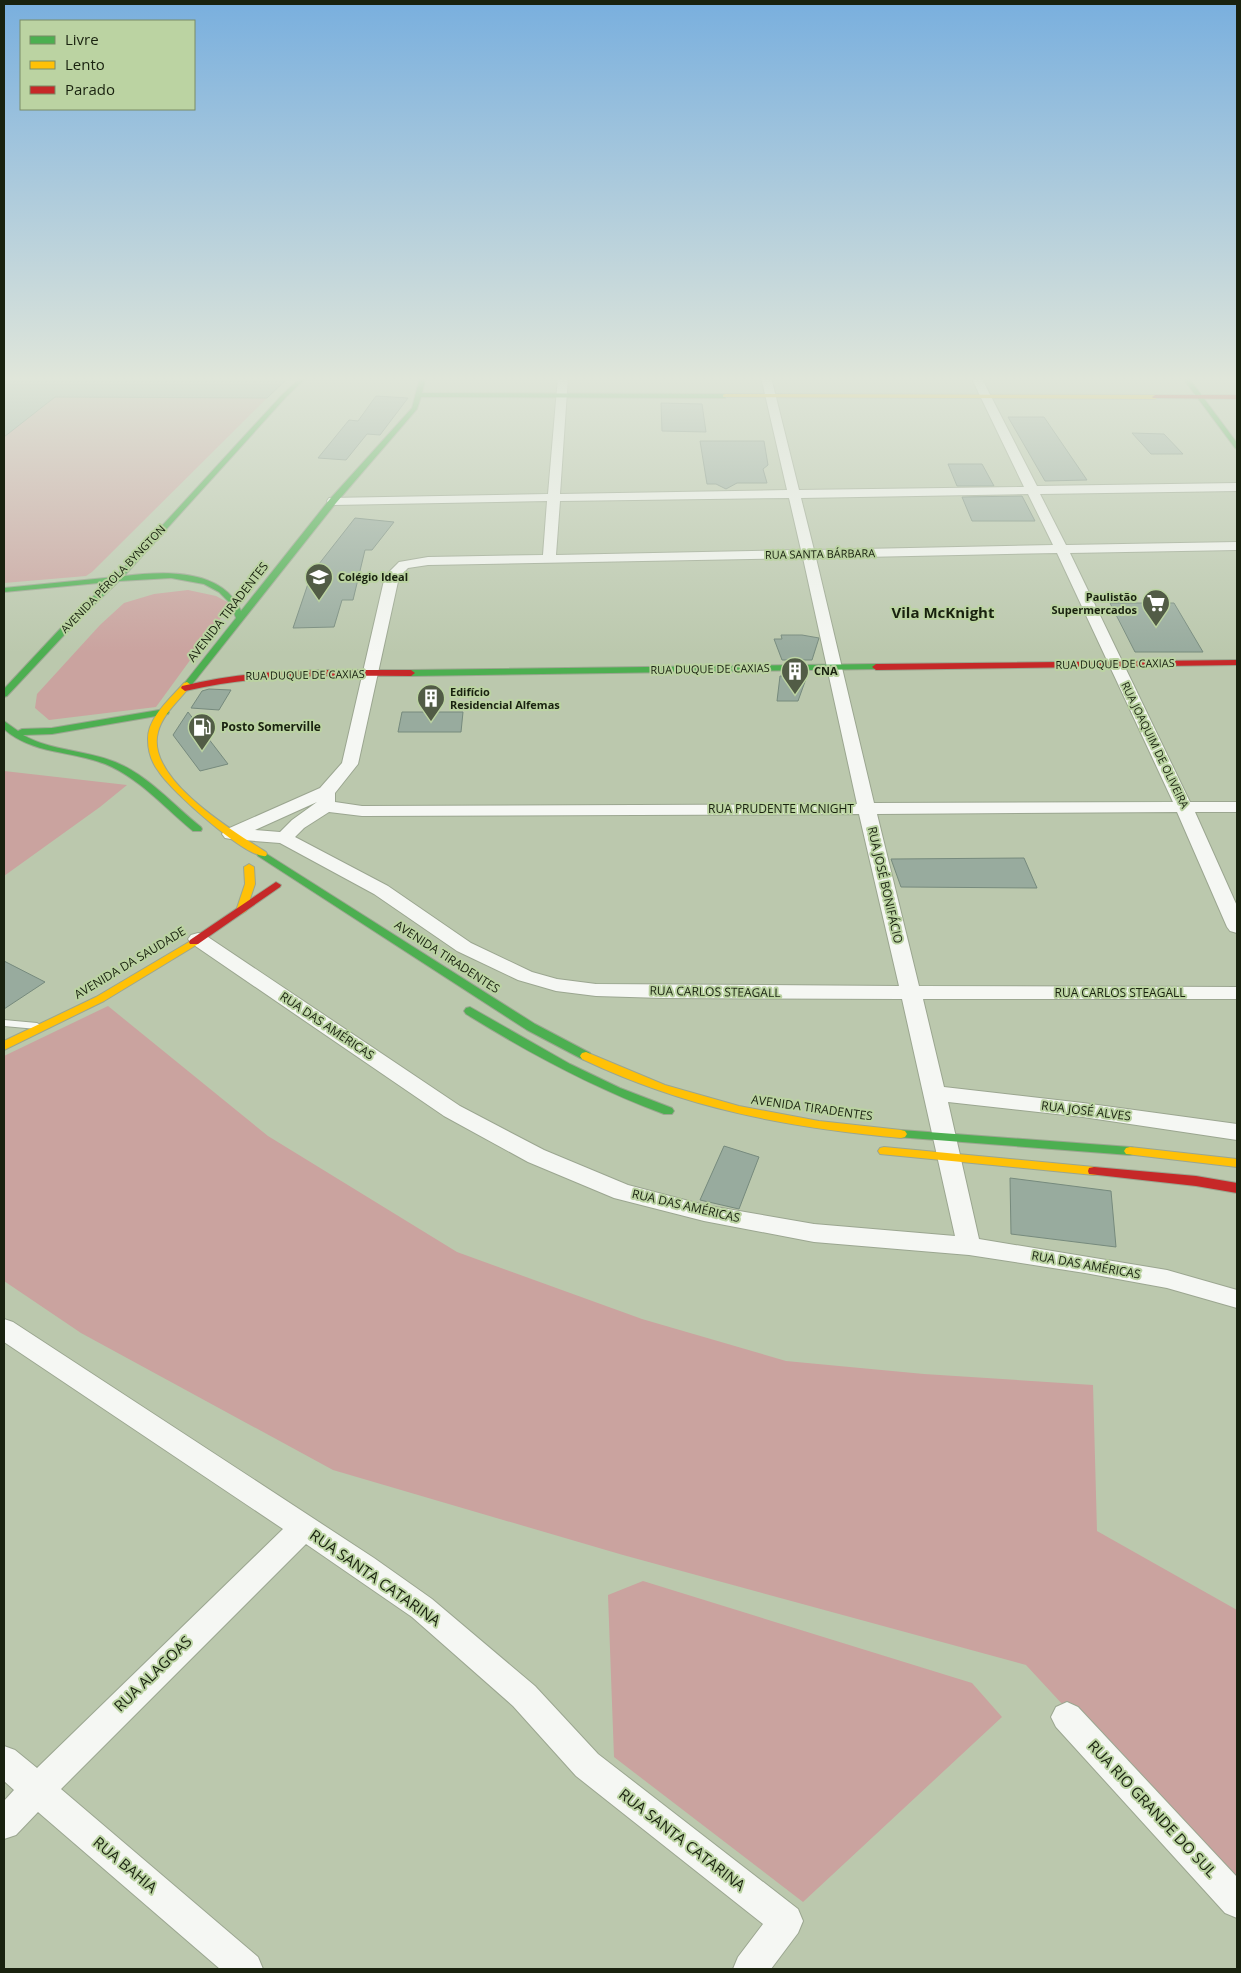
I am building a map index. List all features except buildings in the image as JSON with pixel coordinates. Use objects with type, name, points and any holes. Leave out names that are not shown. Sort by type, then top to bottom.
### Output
[{"type":"main road","name":"AVENIDA PÉROLA BYNGTON","points":[[4,694],[77,616],[117,579],[217,469]]},
{"type":"main road","name":"AVENIDA TIRADENTES","points":[[361,469],[333,501],[151,732],[150,741],[156,758],[168,778],[202,814],[532,1028],[569,1048],[657,1088],[757,1115],[947,1147],[1237,1188]]},
{"type":"main road","points":[[4,590],[160,575],[185,578],[220,589],[233,599],[241,619]]},
{"type":"main road","points":[[170,588],[220,589]]},
{"type":"main road","points":[[4,596],[44,591],[67,593]]},
{"type":"main road","points":[[95,601],[112,597]]},
{"type":"main road","points":[[76,604],[77,616]]},
{"type":"main road","name":"RUA DUQUE DE CAXIAS","points":[[185,688],[210,681],[252,675],[1237,662]]},
{"type":"main road","points":[[7,728],[52,731],[165,712]]},
{"type":"main road","points":[[7,728],[37,745],[99,759],[134,774],[182,818],[204,834]]},
{"type":"main road","points":[[139,734],[150,741]]},
{"type":"main road","points":[[96,744],[94,751],[99,759]]},
{"type":"main road","points":[[241,911],[250,884],[245,864],[280,887]]},
{"type":"main road","points":[[279,865],[280,887]]},
{"type":"main road","name":"AVENIDA DA SAUDADE","points":[[4,1046],[100,999],[280,887]]},
{"type":"main road","points":[[463,1006],[552,1061],[620,1093],[680,1114]]},
{"type":"main road","name":"AVENIDA TIRADENTES","points":[[869,1149],[947,1147],[1190,1157],[1237,1163]]},
{"type":"street","points":[[549,558],[556,469]]},
{"type":"street","name":"RUA JOSÉ BONIFÁCIO","points":[[788,469],[810,554],[867,809],[935,1093],[969,1246]]},
{"type":"street","name":"RUA JOAQUIM DE OLIVEIRA","points":[[1023,469],[1186,809],[1237,927]]},
{"type":"street","points":[[333,501],[1237,487]]},
{"type":"street","name":"RUA SANTA BÁRBARA","points":[[370,674],[392,576],[404,565],[428,561],[1237,546]]},
{"type":"street","points":[[284,838],[326,799],[350,764],[370,674]]},
{"type":"street","points":[[231,834],[326,799]]},
{"type":"street","name":"RUA PRUDENTE MCNIGHT","points":[[326,799],[362,811],[1186,809],[1237,807]]},
{"type":"street","name":"RUA CARLOS STEAGALL","points":[[231,834],[284,838],[381,890],[464,947],[525,976],[556,985],[596,990],[663,992],[910,994],[1237,993]]},
{"type":"street","name":"RUA DAS AMÉRICAS","points":[[198,939],[452,1111],[536,1156],[622,1192],[704,1213],[814,1233],[969,1246],[1085,1264],[1167,1280],[1237,1299]]},
{"type":"street","name":"RUA JOSÉ ALVES","points":[[935,1093],[1082,1110],[1237,1132]]},
{"type":"street","name":"RUA SANTA CATARINA","points":[[4,1329],[304,1527],[422,1608],[524,1696],[587,1765],[786,1921],[750,1969]]},
{"type":"street","name":"RUA ALAGOAS","points":[[4,1823],[304,1527]]},
{"type":"street","name":"RUA RIO GRANDE DO SUL","points":[[1067,1717],[1237,1901]]},
{"type":"street","name":"RUA BAHIA","points":[[4,1761],[246,1969]]},
{"type":"lane","points":[[4,1023],[43,1027]]},
{"type":"shaded area","points":[[4,469],[196,469],[86,576],[4,583]]},
{"type":"shaded area","points":[[188,590],[216,596],[231,604],[156,707],[49,720],[35,708],[37,694],[100,625],[124,603],[154,594]]},
{"type":"shaded area","points":[[4,771],[127,785],[100,807],[4,876]]},
{"type":"shaded area","points":[[108,1006],[268,1136],[457,1252],[642,1319],[786,1361],[924,1374],[1093,1385],[1097,1531],[1237,1610],[1237,1893],[1026,1665],[623,1555],[333,1470],[81,1333],[4,1281],[4,1056]]},
{"type":"shaded area","points":[[643,1581],[972,1683],[1002,1717],[803,1902],[614,1757],[608,1595]]},
{"type":"traffic: fast","points":[[4,694],[77,616],[117,579],[217,469]]},
{"type":"traffic: fast","points":[[187,685],[333,501],[361,469]]},
{"type":"traffic: fast","points":[[117,579],[171,576],[206,582],[221,590],[233,602],[241,619]]},
{"type":"traffic: fast","points":[[4,590],[117,579]]},
{"type":"traffic: fast","points":[[411,673],[876,667]]},
{"type":"traffic: fast","points":[[22,732],[52,731],[165,712]]},
{"type":"traffic: fast","points":[[4,724],[13,733],[36,744],[99,759],[127,771],[197,829]]},
{"type":"traffic: fast","points":[[262,854],[531,1027],[586,1056]]},
{"type":"traffic: fast","points":[[470,1011],[566,1067],[668,1111]]},
{"type":"traffic: fast","points":[[901,1134],[1130,1151]]},
{"type":"traffic: slow","points":[[187,685],[165,710],[156,724],[152,739],[154,755],[163,772],[194,805],[231,834],[262,854]]},
{"type":"traffic: slow","points":[[241,911],[250,884],[249,867]]},
{"type":"traffic: slow","points":[[4,1046],[100,999],[194,942]]},
{"type":"traffic: slow","points":[[586,1056],[661,1088],[739,1110],[819,1125],[901,1134]]},
{"type":"traffic: slow","points":[[884,1151],[1094,1171]]},
{"type":"traffic: slow","points":[[1130,1151],[1237,1163]]},
{"type":"traffic: jam","points":[[876,667],[1237,662]]},
{"type":"traffic: jam","points":[[185,688],[241,677],[297,673],[411,673]]},
{"type":"traffic: jam","points":[[194,942],[276,885]]},
{"type":"traffic: jam","points":[[1094,1171],[1196,1181],[1237,1188]]},
{"type":"place","name":"Colégio Ideal","points":[[319,601]]},
{"type":"place","name":"Paulistão Supermercados","points":[[1156,627]]},
{"type":"place","name":"CNA","points":[[795,695]]},
{"type":"place","name":"Edifício Residencial Alfemas","points":[[431,722]]},
{"type":"place","name":"Posto Somerville","points":[[202,751]]},
{"type":"district","name":"Vila McKnight","points":[[943,613]]}]
